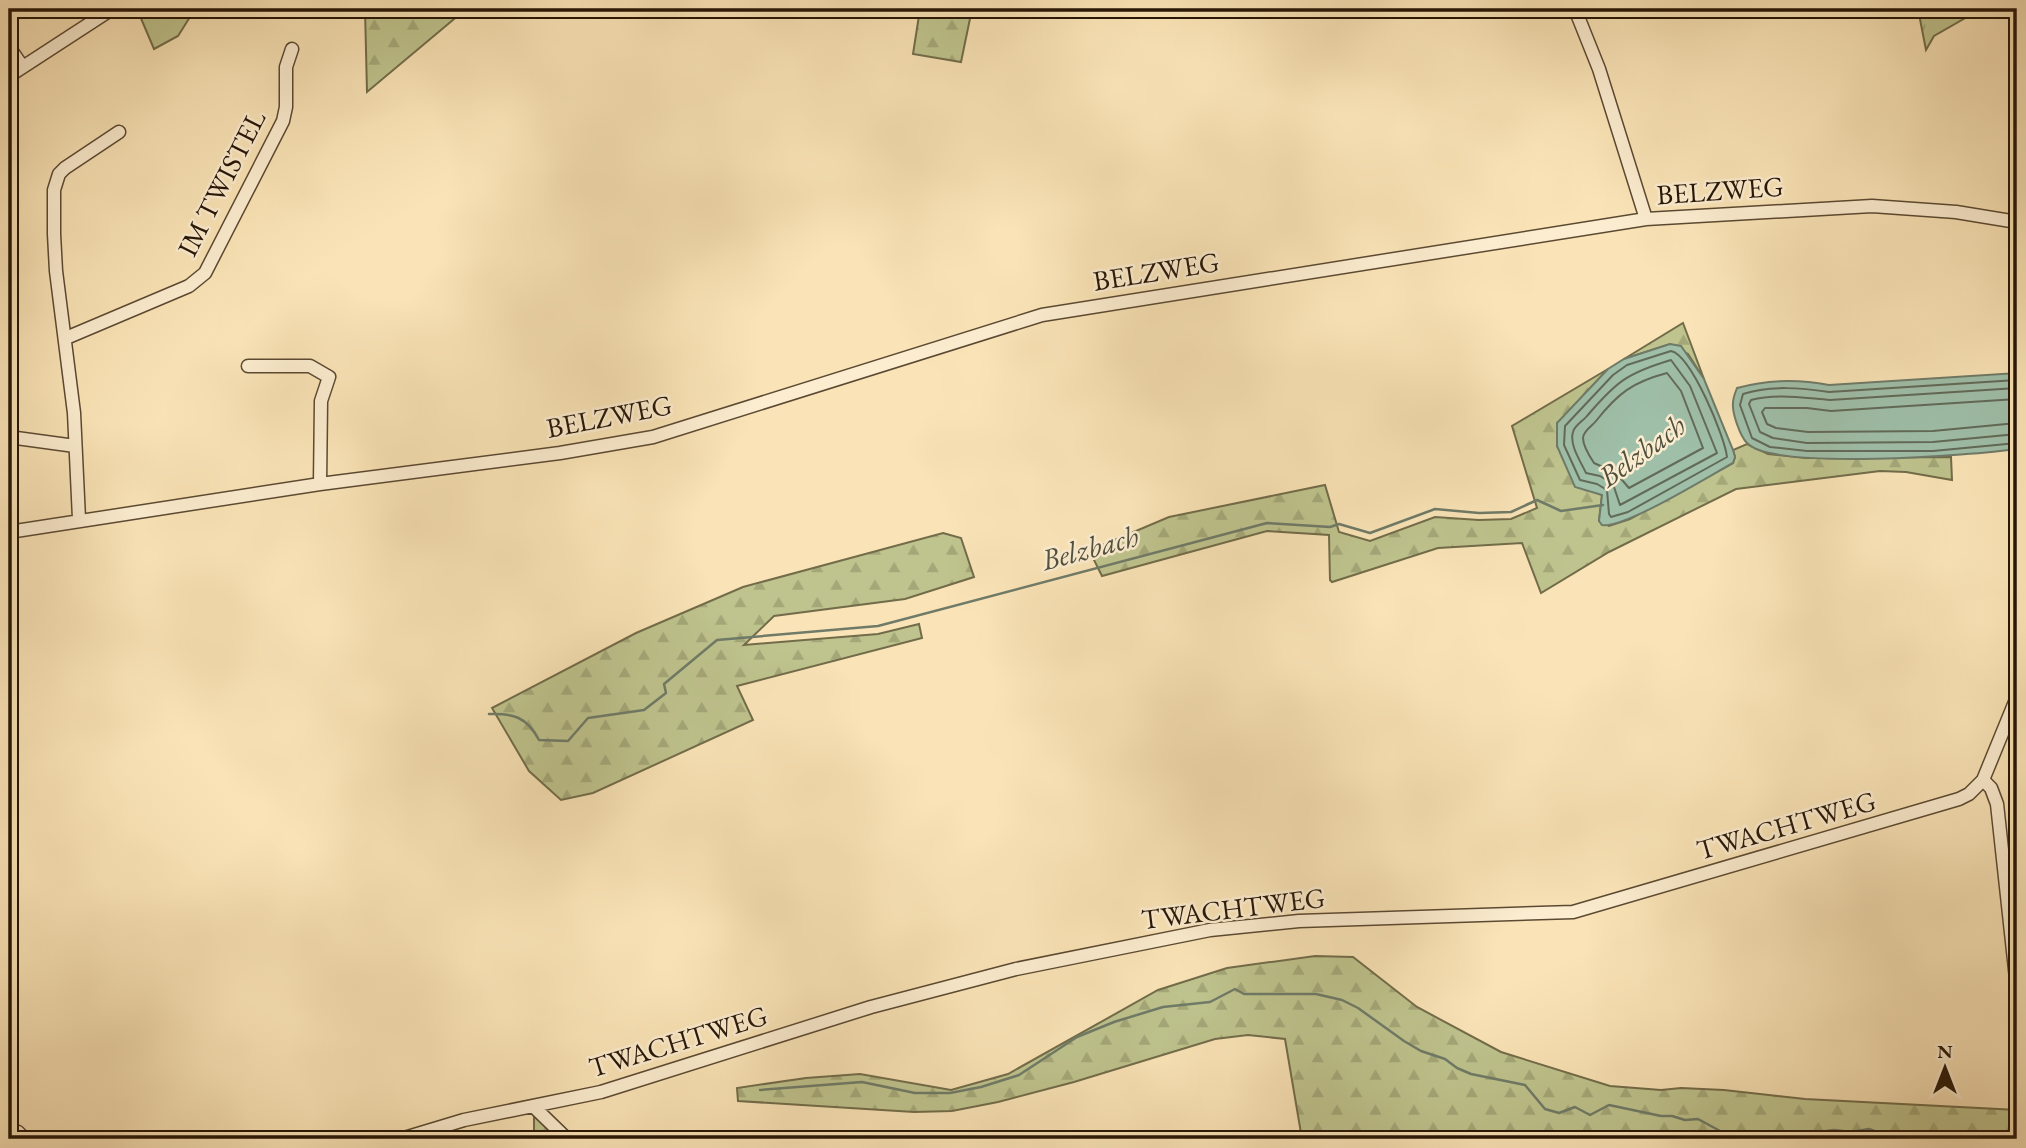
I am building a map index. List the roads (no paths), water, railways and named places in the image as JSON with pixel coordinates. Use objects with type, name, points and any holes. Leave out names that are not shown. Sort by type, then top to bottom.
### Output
[{"type":"street","points":[[9,76],[112,9]]},
{"type":"street","points":[[1575,9],[1599,69],[1646,219]]},
{"type":"street","points":[[9,47],[22,66]]},
{"type":"street","name":"IM TWISTEL","points":[[66,338],[189,286],[205,273],[283,121],[286,107],[286,67],[292,49]]},
{"type":"street","points":[[79,519],[66,338],[56,271],[55,181],[65,168],[119,132]]},
{"type":"street","name":"BELZWEG","points":[[9,532],[79,519],[560,453],[653,437],[1019,321],[1070,309],[1646,219],[1872,206],[1956,212],[2017,222]]},
{"type":"street","points":[[248,366],[310,366],[329,377],[321,401],[320,484]]},
{"type":"street","points":[[9,438],[75,446]]},
{"type":"street","points":[[2017,697],[1983,780],[1991,788],[1997,804],[2017,988]]},
{"type":"street","name":"TWACHTWEG","points":[[401,1139],[464,1120],[601,1092],[871,1007],[1016,969],[1138,943],[1210,930],[1299,922],[1573,912],[1944,805],[1969,794],[1983,780]]},
{"type":"street","points":[[533,1106],[567,1139]]},
{"type":"street","points":[[9,1128],[25,1139]]},
{"type":"water","points":[[1670,344],[1681,346],[1704,379],[1733,450],[1733,463],[1647,511],[1613,524],[1602,525],[1599,521],[1602,495],[1575,487],[1557,446],[1557,423],[1608,369],[1624,359]]},
{"type":"water","points":[[2017,373],[2017,449],[1876,459],[1794,457],[1764,452],[1747,443],[1739,430],[1733,407],[1737,388],[1759,383],[1794,381],[1829,385]]},
{"type":"waterway","name":"Belzbach","points":[[489,714],[505,714],[519,718],[530,726],[539,740],[568,741],[588,718],[644,710],[666,693],[664,684],[717,640],[878,626],[1267,523],[1330,527],[1339,524],[1370,533],[1435,509],[1479,513],[1511,512],[1537,500],[1561,511],[1603,505]]},
{"type":"waterway","points":[[760,1090],[862,1082],[915,1093],[950,1093],[981,1087],[1019,1075],[1077,1037],[1114,1022],[1163,1007],[1210,1002],[1235,989],[1244,994],[1316,994],[1342,1000],[1358,1008],[1404,1041],[1421,1051],[1445,1059],[1457,1068],[1471,1074],[1525,1085],[1545,1109],[1559,1113],[1575,1107],[1590,1115],[1609,1105],[1685,1120],[1698,1119],[1733,1138],[1775,1138],[1834,1130],[1851,1132],[1869,1129],[1896,1139]]}]
